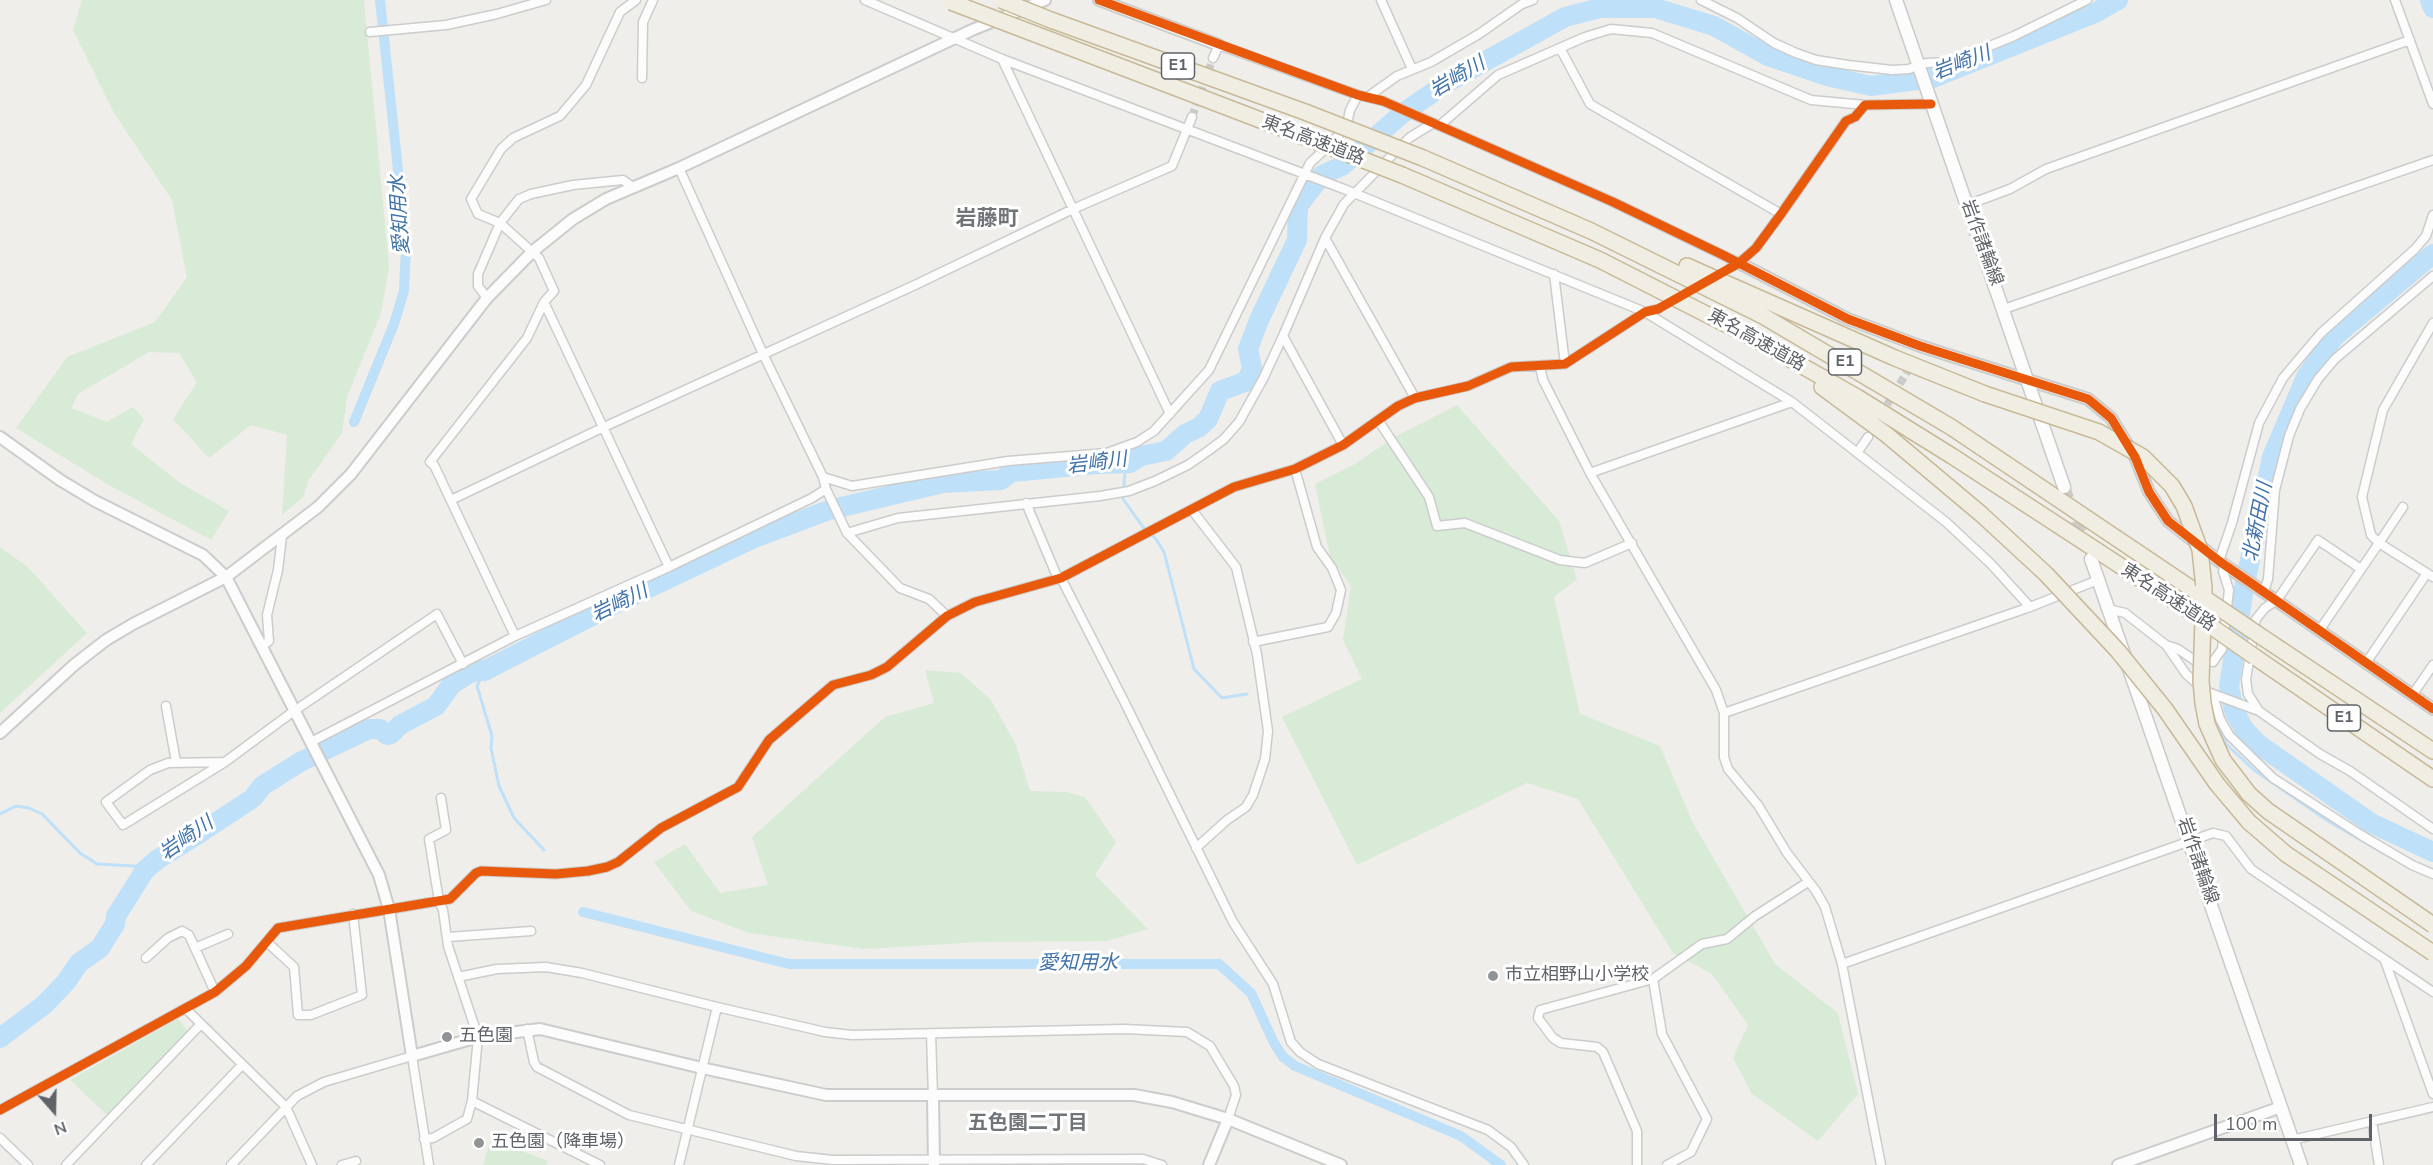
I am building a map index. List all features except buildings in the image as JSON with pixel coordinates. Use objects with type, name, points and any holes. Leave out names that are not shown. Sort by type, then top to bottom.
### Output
[{"type":"highway","name":"東名高速道路","points":[[1001,0],[1423,158],[1591,231],[1763,316],[1970,439],[2433,751]]},
{"type":"highway","name":"東名高速道路","points":[[949,1],[1402,175],[1600,260],[1753,338],[1857,397],[1942,450],[2186,608],[2433,778]]},
{"type":"highway","points":[[1470,178],[1594,227],[1895,358],[1985,393],[2069,421],[2122,444],[2143,457],[2172,486],[2184,506],[2199,550],[2204,588],[2201,681],[2203,704],[2207,724],[2223,760],[2249,794],[2268,811],[2433,925]]},
{"type":"highway","points":[[1753,338],[1887,435],[1981,514],[2046,574],[2118,651],[2165,709],[2217,784],[2249,822],[2286,854],[2433,953]]},
{"type":"main road","name":"岩作諸輪線","points":[[1896,0],[2064,487]]},
{"type":"main road","name":"岩作諸輪線","points":[[2091,559],[2301,1165]]},
{"type":"street","points":[[370,32],[446,25],[546,0]]},
{"type":"street","points":[[515,636],[434,465],[430,462],[527,338],[544,302],[554,291],[538,258],[500,223],[478,214],[471,199],[487,168],[501,149],[513,138],[560,116],[586,85],[620,12],[636,0]]},
{"type":"street","points":[[642,78],[643,22],[653,0]]},
{"type":"street","points":[[864,0],[1002,59],[1315,177],[1645,312],[1792,402],[1946,522],[1991,564],[2030,607]]},
{"type":"street","points":[[0,733],[74,665],[106,640],[226,577],[318,507],[351,474],[487,298],[532,252],[573,219],[606,199],[679,168],[972,30],[1045,0]]},
{"type":"street","points":[[1098,0],[1358,95],[1383,101],[1613,202],[1735,265],[1848,319],[1919,349],[2088,399],[2111,418],[2135,457],[2149,492],[2168,521],[2319,631],[2433,709]]},
{"type":"street","points":[[1381,0],[1412,69]]},
{"type":"street","points":[[1369,96],[1397,76],[1431,62],[1479,34],[1522,4],[1533,0]]},
{"type":"street","points":[[1701,0],[1737,18],[1774,43],[1816,60],[1892,69],[1909,69],[1951,62],[2087,0]]},
{"type":"street","points":[[2395,0],[2433,105]]},
{"type":"street","points":[[847,533],[898,518],[1129,491],[1188,465],[1224,439],[1239,422],[1263,379],[1325,238],[1344,204],[1354,193],[1409,138],[1498,75],[1585,37],[1611,29],[1652,33],[1811,100],[1865,105],[1930,99]]},
{"type":"street","points":[[1967,205],[2010,189],[2046,169],[2410,40]]},
{"type":"street","points":[[1213,58],[1219,45]]},
{"type":"street","points":[[1560,48],[1590,104],[1781,214]]},
{"type":"street","points":[[1002,59],[1170,414]]},
{"type":"street","points":[[823,477],[852,486],[1008,461],[1107,453],[1137,442],[1154,431],[1209,370],[1310,163],[1333,142],[1347,124],[1350,110],[1358,95]]},
{"type":"street","points":[[1735,265],[1756,248],[1846,121],[1856,117],[1865,105]]},
{"type":"street","points":[[451,500],[604,427],[764,356],[1073,209],[1172,166],[1192,117]]},
{"type":"street","points":[[2004,309],[2433,160]]},
{"type":"street","points":[[679,168],[847,533],[900,588],[929,599],[947,616]]},
{"type":"street","points":[[487,298],[478,286],[477,280],[500,223],[519,199],[531,194],[573,185],[623,180],[633,187]]},
{"type":"street","points":[[2166,645],[2178,649],[2194,660],[2213,662],[2222,648],[2229,590],[2222,562],[2259,423],[2283,378],[2321,333],[2430,239],[2433,215]]},
{"type":"street","points":[[1325,238],[1415,398]]},
{"type":"street","points":[[1554,274],[1566,364]]},
{"type":"street","points":[[2264,591],[2268,579],[2275,490],[2289,436],[2300,409],[2318,379],[2335,359],[2433,276]]},
{"type":"street","points":[[544,302],[669,567]]},
{"type":"street","points":[[0,1110],[215,992],[246,966],[278,928],[450,899],[476,873],[481,871],[556,874],[588,871],[618,862],[661,828],[738,787],[769,740],[833,685],[872,675],[887,667],[947,616],[975,602],[1061,578],[1234,488],[1295,469],[1343,446],[1378,420],[1415,398],[1468,386],[1511,368],[1566,364],[1645,312],[1658,309]]},
{"type":"street","points":[[2366,663],[2430,575],[2379,543],[2371,535],[2362,497],[2383,410],[2433,322]]},
{"type":"street","points":[[1283,336],[1343,446]]},
{"type":"street","points":[[1540,367],[1543,380],[1590,473],[1716,690],[1724,713],[1724,757],[1728,769],[1758,805],[1787,853],[1816,891],[1825,907],[1842,964],[1881,1165]]},
{"type":"street","points":[[1590,473],[1792,402]]},
{"type":"street","points":[[1378,420],[1429,497],[1437,525],[1465,523],[1560,560],[1585,563],[1632,543]]},
{"type":"street","points":[[0,437],[60,480],[95,501],[203,555],[226,577],[379,875],[389,909],[429,1165]]},
{"type":"street","points":[[1857,453],[1868,437]]},
{"type":"street","points":[[1253,642],[1328,627],[1336,613],[1341,590],[1332,568],[1317,547],[1312,534],[1295,469]]},
{"type":"street","points":[[311,743],[515,636],[669,567],[827,491]]},
{"type":"street","points":[[1026,503],[1056,574],[1061,578],[1233,922],[1273,984],[1291,1042],[1300,1052],[1318,1064],[1488,1130],[1511,1147],[1524,1165]]},
{"type":"street","points":[[2319,631],[2403,507]]},
{"type":"street","points":[[1192,510],[1236,567],[1253,642],[1268,731],[1265,759],[1253,795],[1246,807],[1227,820],[1196,848]]},
{"type":"street","points":[[262,646],[269,641],[267,615],[278,570],[282,536]]},
{"type":"street","points":[[2259,711],[2248,694],[2246,679],[2256,619],[2265,608],[2277,600],[2318,540],[2361,569]]},
{"type":"street","points":[[1724,713],[2030,607],[2098,580]]},
{"type":"street","points":[[2108,609],[2125,613],[2166,645],[2186,674],[2213,695],[2259,711],[2433,829]]},
{"type":"street","points":[[225,762],[176,762],[150,770],[106,802],[123,825],[225,762],[294,711],[437,614],[462,664]]},
{"type":"street","points":[[2413,694],[2433,665]]},
{"type":"street","points":[[2213,695],[2220,719],[2229,735],[2273,778],[2361,835],[2433,874]]},
{"type":"street","points":[[166,706],[176,762]]},
{"type":"street","points":[[424,1139],[433,1138],[467,1119],[472,1101],[478,1037],[448,946],[429,839],[446,830],[441,798]]},
{"type":"street","points":[[1842,964],[2213,833],[2226,836],[2251,869],[2433,992]]},
{"type":"street","points":[[1636,1165],[1637,1131],[1603,1052],[1597,1047],[1561,1043],[1553,1038],[1538,1018],[1540,1010],[1653,979],[1702,944],[1727,939],[1755,916],[1808,882]]},
{"type":"street","points":[[267,942],[294,967],[298,1015],[311,1015],[362,995],[353,914]]},
{"type":"street","points":[[146,958],[168,938],[182,931],[189,934],[215,992]]},
{"type":"street","points":[[448,938],[531,931]]},
{"type":"street","points":[[195,948],[228,934]]},
{"type":"street","points":[[2385,961],[2433,1094]]},
{"type":"street","points":[[458,977],[497,969],[546,967],[582,973],[717,1008],[825,1032],[852,1035],[1124,1029],[1187,1032],[1210,1046],[1234,1086],[1236,1095],[1209,1165]]},
{"type":"street","points":[[1653,979],[1662,1034],[1707,1119],[1691,1152],[1666,1165]]},
{"type":"street","points":[[679,1165],[717,1008]]},
{"type":"street","points":[[186,1009],[286,1107],[312,1165]]},
{"type":"street","points":[[66,1165],[201,1024]]},
{"type":"street","points":[[527,1029],[537,1067],[629,1115],[688,1128],[796,1160],[934,1163],[1142,1162],[1162,1165]]},
{"type":"street","points":[[231,1165],[297,1096],[324,1082],[478,1037],[527,1029],[551,1032],[826,1095],[1134,1095],[1172,1102],[1228,1119],[1341,1165]]},
{"type":"street","points":[[932,1034],[934,1163]]},
{"type":"street","points":[[146,1165],[242,1065]]},
{"type":"street","points":[[472,1101],[600,1165]]},
{"type":"street","points":[[2118,1165],[2281,1107]]},
{"type":"street","points":[[2292,1140],[2433,1107]]},
{"type":"street","points":[[2372,1121],[2379,1165]]},
{"type":"street","points":[[0,1138],[28,1165]]},
{"type":"street","points":[[342,1165],[356,1161]]},
{"type":"green space","points":[[82,0],[364,0],[389,267],[381,313],[347,397],[342,433],[309,480],[303,497],[282,515],[287,435],[251,425],[209,458],[173,419],[197,382],[179,353],[149,352],[78,394],[71,408],[107,422],[133,407],[144,419],[131,444],[180,483],[229,511],[211,540],[107,484],[16,428],[67,357],[155,322],[187,277],[172,200],[114,113],[73,30]]},
{"type":"green space","points":[[1457,405],[1559,521],[1577,579],[1554,597],[1580,714],[1660,746],[1693,823],[1775,964],[1838,1013],[1858,1094],[1818,1141],[1752,1094],[1733,1058],[1748,1025],[1712,974],[1673,953],[1578,799],[1527,783],[1357,865],[1282,717],[1362,679],[1343,640],[1351,586],[1330,556],[1315,484],[1355,464],[1396,436]]},
{"type":"green space","points":[[0,547],[28,567],[87,633],[0,713]]},
{"type":"green space","points":[[925,670],[961,673],[991,700],[1016,745],[1030,791],[1066,792],[1085,797],[1116,842],[1095,875],[1148,929],[1107,941],[980,942],[865,949],[749,933],[691,911],[654,862],[685,844],[720,893],[768,885],[752,837],[885,717],[934,703]]},
{"type":"green space","points":[[178,1019],[188,1031],[107,1115],[70,1080]]},
{"type":"green space","points":[[491,1139],[548,1161],[546,1165],[483,1165]]},
{"type":"waterway","name":"愛知用水","points":[[354,422],[394,324],[404,291],[406,246],[380,0]]},
{"type":"waterway","name":"岩崎川","points":[[0,1038],[44,1005],[66,982],[79,963],[100,948],[115,924],[116,916],[145,870],[158,859],[253,798],[262,786],[300,762],[369,729],[380,729],[387,735],[391,734],[400,725],[436,706],[452,684],[470,673],[484,671],[615,604],[752,539],[829,510],[943,483],[1001,480],[1012,472],[1130,463],[1141,456],[1166,451],[1185,434],[1198,428],[1208,419],[1220,391],[1247,381],[1252,368],[1248,349],[1259,320],[1297,240],[1298,206],[1322,175],[1342,166],[1403,113],[1448,82],[1565,17],[1600,8],[1655,8],[1714,26],[1768,56],[1827,76],[1871,86],[1933,78],[2095,13],[2118,0]]},
{"type":"waterway","name":"北新田川","points":[[2430,0],[2433,8]]},
{"type":"waterway","name":"北新田川","points":[[2433,254],[2335,336],[2306,377],[2272,457],[2244,588],[2229,686],[2234,711],[2244,729],[2258,744],[2371,823],[2433,852]]},
{"type":"waterway","points":[[1130,463],[1125,472],[1123,499],[1164,552],[1194,669],[1222,698],[1247,694]]},
{"type":"waterway","points":[[484,671],[477,686],[492,736],[491,748],[499,786],[514,818],[544,850]]},
{"type":"waterway","points":[[2214,720],[2227,745],[2254,770],[2328,821],[2390,857]]},
{"type":"waterway","points":[[0,814],[16,806],[29,808],[42,814],[80,853],[97,864],[134,866],[145,870]]},
{"type":"waterway","name":"愛知用水","points":[[583,912],[789,964],[1219,964],[1251,993],[1274,1043],[1283,1057],[1295,1066],[1461,1136],[1501,1165]]},
{"type":"tunnel","points":[[1192,117],[1213,58]]},
{"type":"tunnel","points":[[1658,309],[1702,284]]},
{"type":"tunnel","points":[[1881,415],[1913,362]]},
{"type":"tunnel","points":[[2064,487],[2086,546]]},
{"type":"cycle path","points":[[1099,0],[1358,95],[1383,101],[1613,202],[1848,319],[1920,346],[2088,399],[2111,418],[2135,457],[2149,492],[2168,521],[2219,561],[2433,709]]},
{"type":"cycle path","points":[[0,1110],[215,992],[246,966],[278,928],[450,899],[476,873],[481,871],[556,874],[588,871],[618,862],[661,828],[738,787],[769,740],[833,685],[871,675],[887,667],[947,616],[975,602],[1061,578],[1234,487],[1295,469],[1343,445],[1398,406],[1415,398],[1468,386],[1511,367],[1565,364],[1645,312],[1658,309],[1739,263],[1756,248],[1846,121],[1855,117],[1865,105],[1931,104]]},
{"type":"place","name":"市立相野山小学校","points":[[1493,976]]},
{"type":"place","name":"五色園","points":[[447,1037]]},
{"type":"place","name":"五色園（降車場）","points":[[479,1143]]},
{"type":"district","name":"岩藤町","points":[[987,220]]},
{"type":"district","name":"五色園二丁目","points":[[1028,1124]]}]
